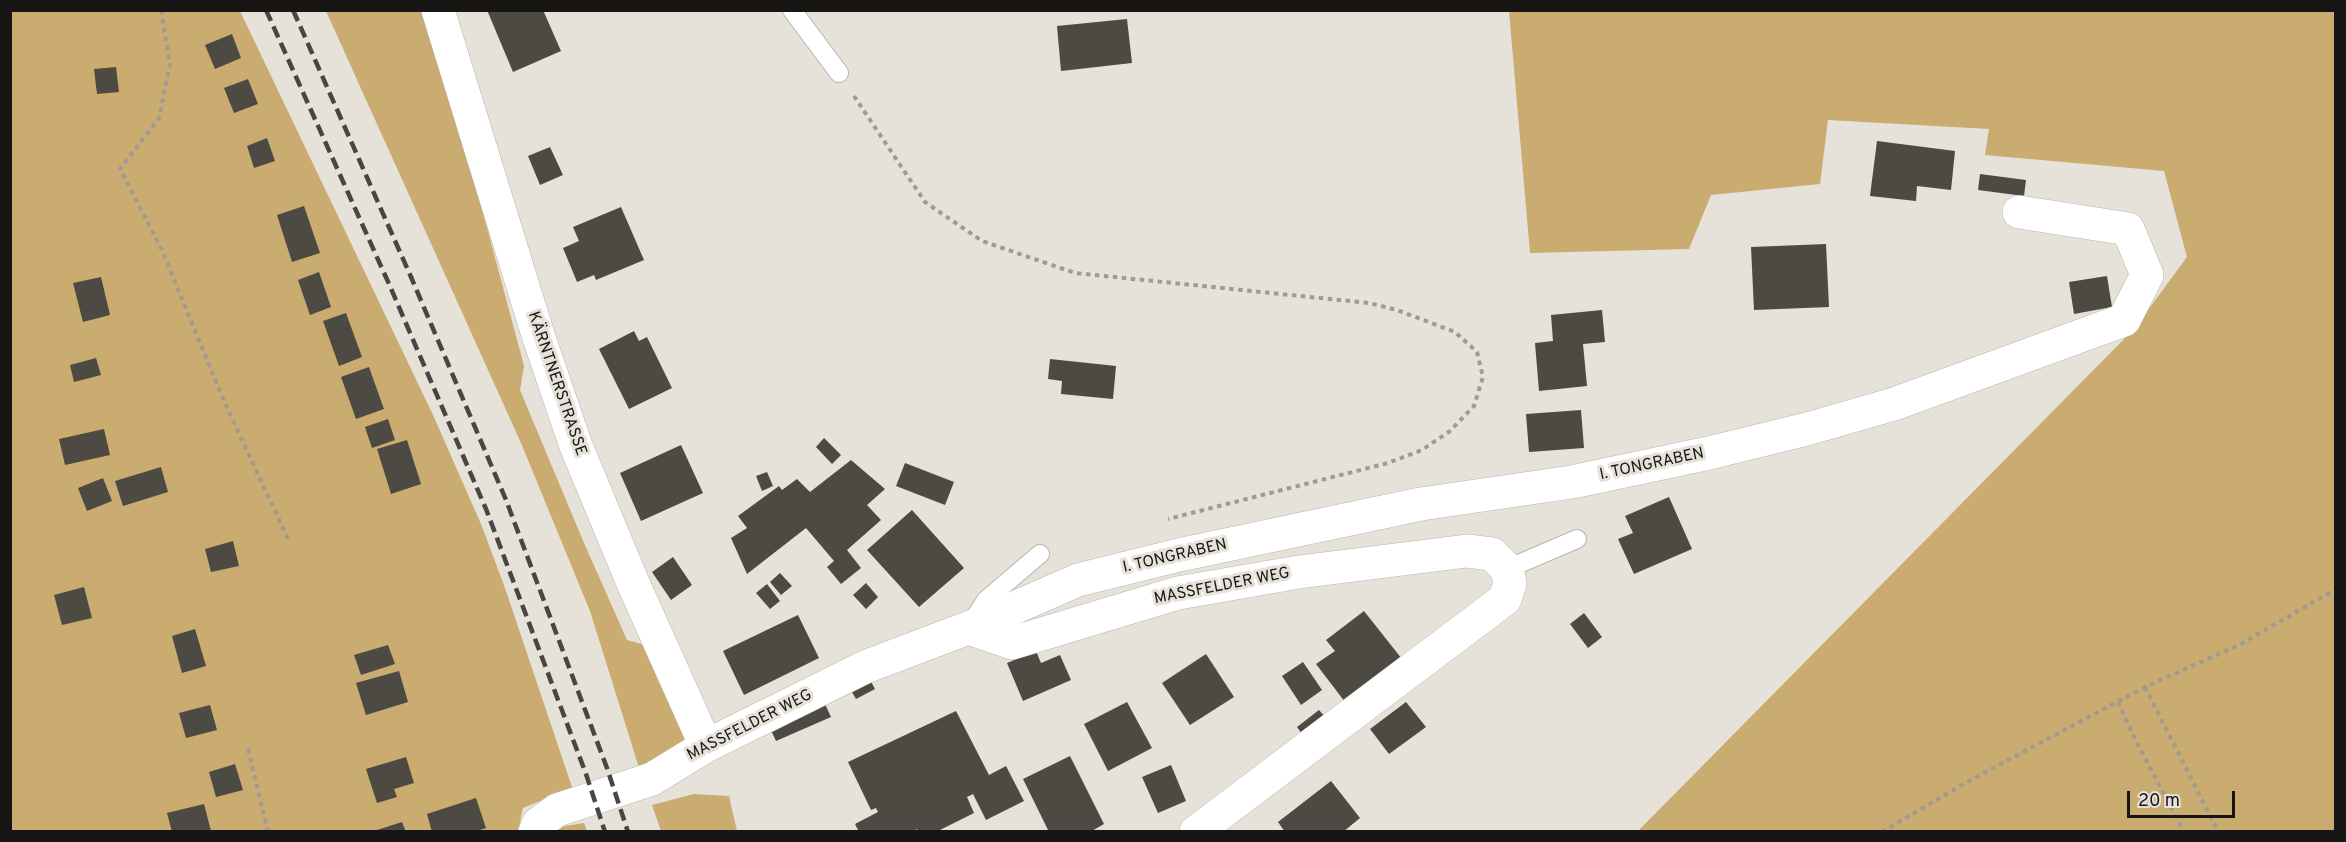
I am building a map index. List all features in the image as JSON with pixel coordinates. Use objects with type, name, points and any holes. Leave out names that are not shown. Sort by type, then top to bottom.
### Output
[{"type":"street","name":"KÄRNTNERSTRASSE","points":[[438,10],[539,338],[576,446],[633,583],[706,746]]},
{"type":"street","name":"I. TONGRABEN","points":[[968,628],[1078,580],[1179,555],[1421,504],[1572,482],[1807,429],[1894,404],[2124,321],[2146,275],[2128,229],[2019,212]]},
{"type":"street","name":"MASSFELDER WEG","points":[[535,831],[538,824],[557,810],[652,779],[706,746],[865,667],[968,628],[1012,643],[1178,592],[1299,572],[1467,550],[1492,554],[1507,569]]},
{"type":"street","points":[[1196,831],[1505,598],[1510,584],[1507,569]]},
{"type":"lane","points":[[792,10],[839,73]]},
{"type":"lane","points":[[1507,569],[1577,539]]},
{"type":"lane","points":[[968,628],[987,600],[1040,554]]},
{"type":"path","points":[[161,10],[170,64],[159,118],[120,169],[161,248],[228,411],[288,539]]},
{"type":"path","points":[[839,73],[925,202],[982,241],[1076,273],[1397,310],[1455,333],[1477,352],[1483,377],[1473,406],[1450,431],[1422,450],[1388,463],[1163,520]]},
{"type":"path","points":[[1882,831],[1967,782],[2145,687],[2239,645],[2336,589]]},
{"type":"path","points":[[2145,687],[2218,831]]},
{"type":"path","points":[[2118,702],[2184,831]]},
{"type":"path","points":[[248,749],[268,831]]},
{"type":"shaded area","points":[[10,11],[240,11],[433,415],[481,524],[505,588],[573,790],[523,808],[518,831],[11,831]]},
{"type":"shaded area","points":[[326,11],[423,11],[459,123],[524,366],[520,390],[627,640],[645,645],[686,740],[640,771],[590,611],[521,443]]},
{"type":"shaded area","points":[[1509,11],[2335,11],[2335,831],[1638,831],[2134,329],[2187,257],[2164,171],[1985,155],[1989,129],[1828,120],[1820,184],[1711,195],[1689,249],[1530,253]]},
{"type":"shaded area","points":[[694,794],[729,796],[737,831],[661,831],[652,805]]},
{"type":"shaded area","points":[[584,823],[587,831],[556,832],[560,827]]},
{"type":"building","points":[[487,10],[543,10],[561,51],[513,72]]},
{"type":"building","points":[[1127,19],[1132,63],[1061,71],[1057,26]]},
{"type":"building","points":[[232,34],[241,58],[215,69],[205,45]]},
{"type":"building","points":[[116,67],[119,92],[97,94],[94,69]]},
{"type":"building","points":[[248,79],[258,104],[234,113],[224,88]]},
{"type":"building","points":[[267,138],[275,161],[254,168],[247,146]]},
{"type":"building","points":[[1877,141],[1955,151],[1951,190],[1917,186],[1916,201],[1870,196]]},
{"type":"building","points":[[550,147],[563,175],[540,185],[528,156]]},
{"type":"building","points":[[1980,174],[2026,180],[2024,196],[1978,190]]},
{"type":"building","points":[[304,206],[320,253],[292,262],[277,215]]},
{"type":"building","points":[[621,207],[644,260],[596,280],[594,275],[577,282],[563,248],[579,241],[573,227]]},
{"type":"building","points":[[1826,244],[1829,307],[1754,310],[1751,247]]},
{"type":"building","points":[[319,272],[331,307],[310,315],[298,280]]},
{"type":"building","points":[[2107,276],[2112,307],[2074,314],[2069,282]]},
{"type":"building","points":[[101,277],[110,315],[83,322],[73,283]]},
{"type":"building","points":[[1602,310],[1605,342],[1583,344],[1587,386],[1539,391],[1535,343],[1553,341],[1551,315]]},
{"type":"building","points":[[346,313],[362,357],[339,366],[323,321]]},
{"type":"building","points":[[634,331],[639,341],[647,337],[672,388],[629,409],[599,349]]},
{"type":"building","points":[[96,358],[101,375],[74,382],[70,365]]},
{"type":"building","points":[[1050,359],[1116,366],[1113,399],[1061,394],[1062,381],[1048,379]]},
{"type":"building","points":[[369,367],[384,409],[356,419],[341,377]]},
{"type":"building","points":[[1581,410],[1584,448],[1529,452],[1526,414]]},
{"type":"building","points":[[388,419],[395,440],[372,448],[365,427]]},
{"type":"building","points":[[104,429],[110,455],[65,465],[59,439]]},
{"type":"building","points":[[824,438],[841,455],[832,464],[816,447]]},
{"type":"building","points":[[407,440],[421,484],[391,494],[377,449]]},
{"type":"building","points":[[681,445],[703,493],[641,521],[620,473]]},
{"type":"building","points":[[851,460],[885,489],[867,505],[881,520],[847,550],[861,568],[841,584],[827,567],[834,561],[806,528],[747,574],[731,538],[747,528],[738,516],[779,486],[782,490],[797,479],[810,492]]},
{"type":"building","points":[[905,463],[954,482],[945,505],[896,486]]},
{"type":"building","points":[[161,467],[168,492],[123,506],[115,481]]},
{"type":"building","points":[[767,472],[773,486],[762,491],[756,476]]},
{"type":"building","points":[[103,478],[112,501],[87,511],[78,488]]},
{"type":"building","points":[[1669,497],[1692,549],[1634,574],[1618,539],[1633,533],[1625,516]]},
{"type":"building","points":[[912,510],[964,568],[919,607],[867,550]]},
{"type":"building","points":[[233,541],[239,566],[211,572],[205,549]]},
{"type":"building","points":[[673,557],[692,585],[671,600],[652,572]]},
{"type":"building","points":[[780,573],[792,586],[781,595],[770,582]]},
{"type":"building","points":[[866,583],[878,597],[866,609],[853,595]]},
{"type":"building","points":[[767,584],[780,601],[770,609],[756,593]]},
{"type":"building","points":[[84,587],[92,618],[62,625],[54,595]]},
{"type":"building","points":[[1364,611],[1402,659],[1345,702],[1316,664],[1335,651],[1326,640]]},
{"type":"building","points":[[1584,613],[1602,637],[1588,648],[1570,624]]},
{"type":"building","points":[[798,615],[819,658],[744,695],[723,651]]},
{"type":"building","points":[[195,629],[206,666],[182,673],[172,636]]},
{"type":"building","points":[[388,645],[395,664],[361,675],[354,655]]},
{"type":"building","points":[[1036,651],[1041,663],[1060,655],[1071,680],[1023,701],[1007,663]]},
{"type":"building","points":[[1206,654],[1234,697],[1190,725],[1162,683]]},
{"type":"building","points":[[1303,662],[1322,690],[1301,705],[1282,676]]},
{"type":"building","points":[[399,671],[408,702],[366,715],[356,683]]},
{"type":"building","points":[[867,674],[875,689],[856,699],[848,685]]},
{"type":"building","points":[[1127,702],[1152,748],[1108,771],[1084,724]]},
{"type":"building","points":[[1406,702],[1426,727],[1389,754],[1370,729]]},
{"type":"building","points":[[825,704],[831,717],[776,741],[770,728]]},
{"type":"building","points":[[210,705],[217,730],[186,738],[179,713]]},
{"type":"building","points":[[1319,710],[1328,720],[1305,738],[1297,727]]},
{"type":"building","points":[[956,711],[989,775],[1006,766],[1024,801],[986,820],[973,794],[967,797],[974,813],[936,832],[918,832],[917,829],[912,832],[859,832],[855,824],[878,812],[876,808],[871,810],[848,762]]},
{"type":"building","points":[[1070,756],[1104,824],[1090,832],[1049,832],[1023,779]]},
{"type":"building","points":[[406,757],[414,783],[394,789],[397,797],[377,803],[366,769]]},
{"type":"building","points":[[235,764],[243,790],[216,797],[209,772]]},
{"type":"building","points":[[1171,765],[1186,801],[1158,813],[1142,777]]},
{"type":"building","points":[[1331,781],[1360,818],[1343,832],[1285,832],[1278,822]]},
{"type":"building","points":[[476,798],[486,828],[474,832],[432,832],[427,814]]},
{"type":"building","points":[[204,804],[211,831],[172,832],[167,813]]},
{"type":"building","points":[[402,822],[406,832],[374,832],[374,831]]},
{"type":"railway","points":[[266,10],[389,284],[486,509],[586,774],[605,832]]},
{"type":"railway","points":[[293,10],[506,500],[607,768],[628,832]]}]
